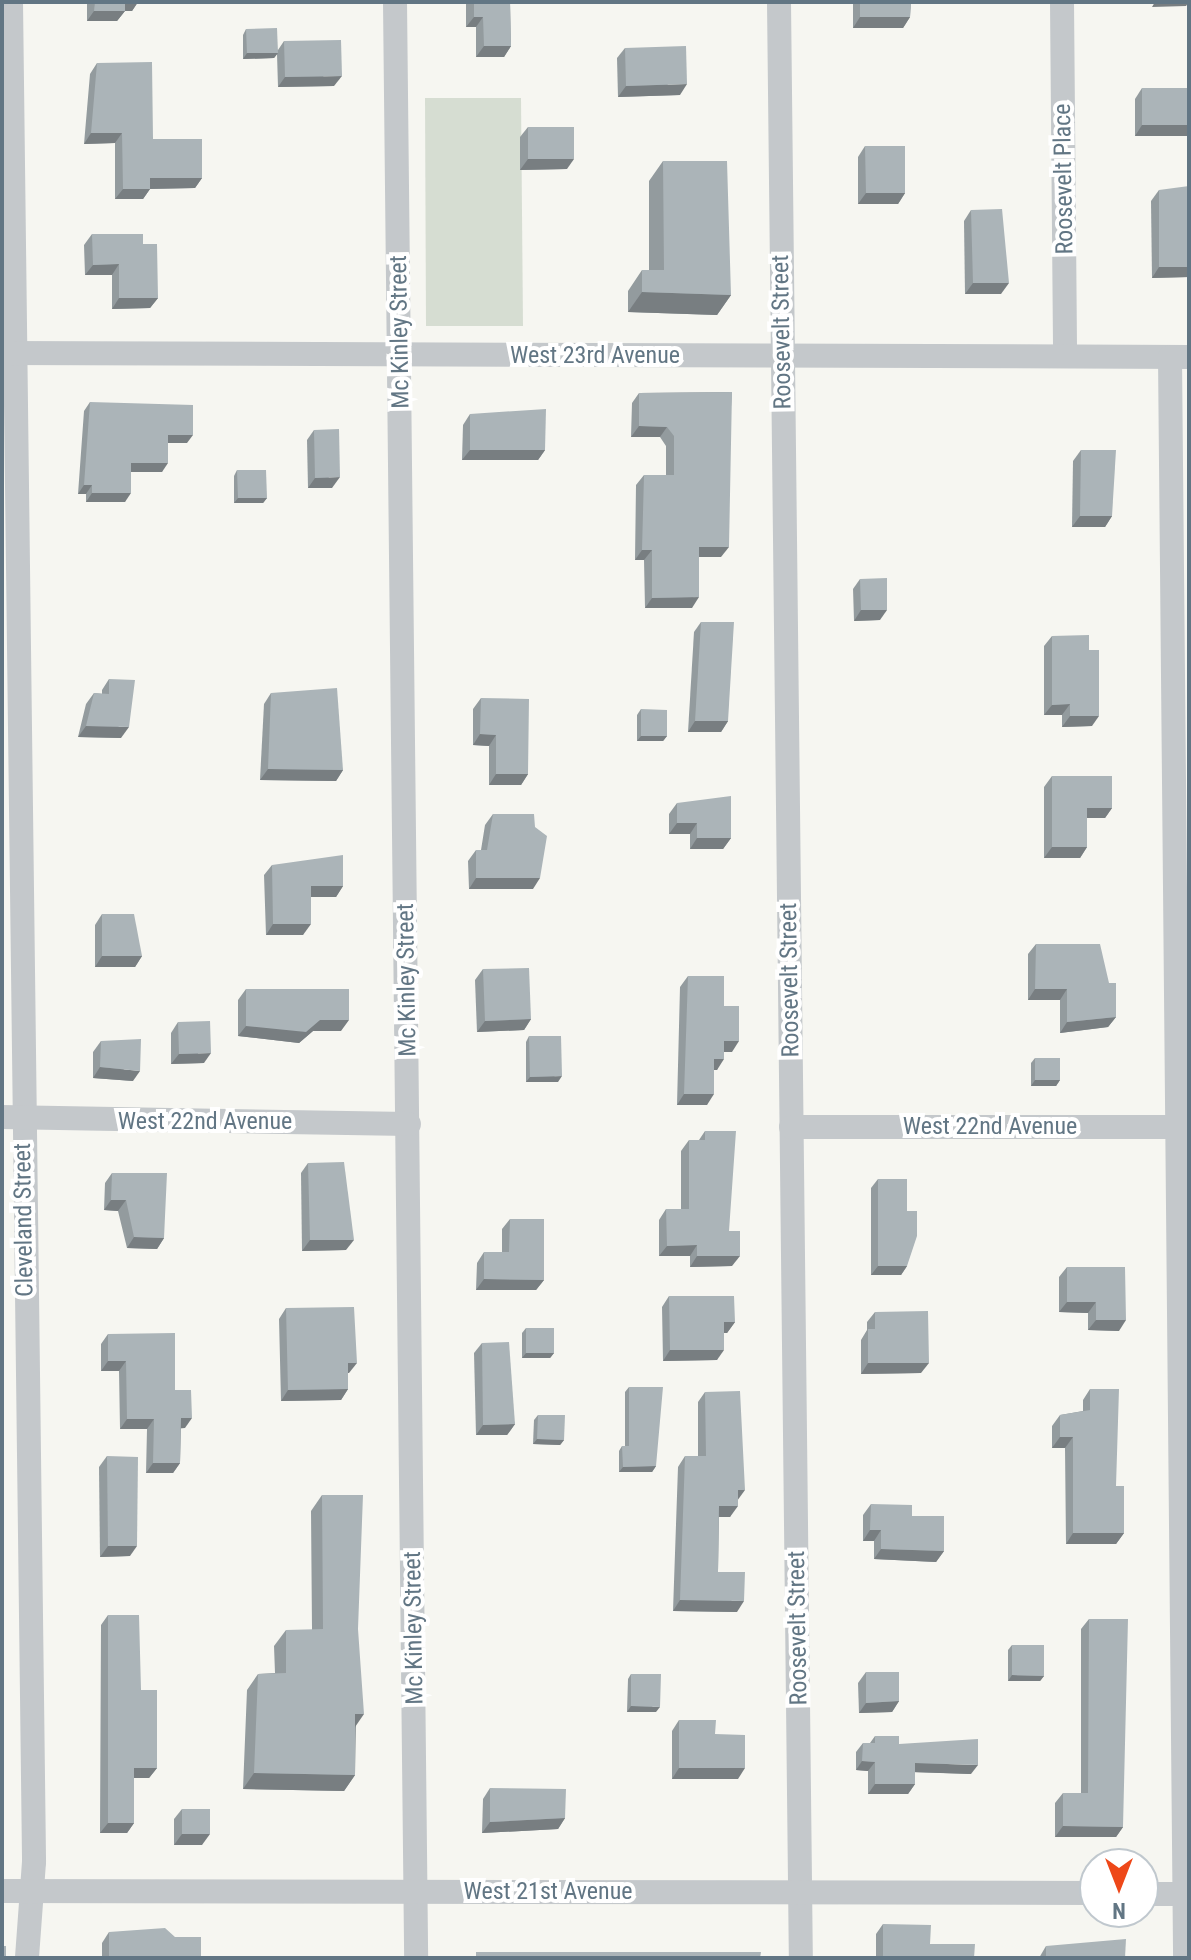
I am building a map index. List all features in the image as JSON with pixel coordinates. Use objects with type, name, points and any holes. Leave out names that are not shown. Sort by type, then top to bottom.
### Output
[{"type":"street","name":"Cleveland Street","points":[[11,2],[8,353],[12,1118],[31,1891],[27,1958]]},
{"type":"street","name":"Mc Kinley Street","points":[[395,2],[416,1958]]},
{"type":"street","name":"Roosevelt Street","points":[[779,2],[801,1958]]},
{"type":"street","name":"Roosevelt Place","points":[[1062,2],[1065,356]]},
{"type":"street","name":"West 23rd Avenue","points":[[8,353],[1180,357]]},
{"type":"street","points":[[1180,357],[1188,1894],[1185,1958]]},
{"type":"street","name":"West 22nd Avenue","points":[[12,1118],[409,1124]]},
{"type":"street","name":"West 22nd Avenue","points":[[791,1127],[1184,1127]]},
{"type":"street","name":"West 21st Avenue","points":[[2,1891],[1079,1893]]},
{"type":"street","points":[[1159,1894],[1188,1894]]},
{"type":"shaded area","points":[[425,98],[521,98],[523,326],[426,326]]},
{"type":"building","points":[[95,2],[125,2],[125,11],[94,11]]},
{"type":"building","points":[[474,2],[510,2],[511,46],[484,46],[483,17],[474,17]]},
{"type":"building","points":[[860,2],[911,2],[910,17],[860,17]]},
{"type":"building","points":[[277,28],[278,53],[247,53],[246,29]]},
{"type":"building","points":[[341,40],[342,76],[285,77],[284,41]]},
{"type":"building","points":[[686,46],[687,84],[626,86],[625,48]]},
{"type":"building","points":[[152,62],[153,139],[202,139],[202,178],[150,178],[150,189],[123,189],[122,133],[91,133],[97,63]]},
{"type":"building","points":[[1142,88],[1189,88],[1189,125],[1142,125]]},
{"type":"building","points":[[528,127],[574,127],[574,159],[528,159]]},
{"type":"building","points":[[865,146],[905,146],[905,193],[866,193]]},
{"type":"building","points":[[663,161],[727,161],[731,295],[642,292],[642,270],[664,270]]},
{"type":"building","points":[[1189,186],[1189,267],[1159,267],[1159,190]]},
{"type":"building","points":[[1002,209],[1009,283],[973,283],[971,210]]},
{"type":"building","points":[[92,234],[143,234],[143,244],[157,244],[158,298],[119,298],[119,264],[93,265]]},
{"type":"building","points":[[732,392],[729,547],[699,547],[699,597],[652,598],[652,550],[642,550],[644,475],[674,475],[674,436],[667,427],[639,426],[639,393]]},
{"type":"building","points":[[90,402],[193,405],[193,435],[168,435],[168,463],[131,463],[131,493],[92,493],[92,485],[84,485]]},
{"type":"building","points":[[546,409],[545,450],[470,450],[470,414]]},
{"type":"building","points":[[339,429],[340,477],[315,478],[314,430]]},
{"type":"building","points":[[1081,450],[1116,450],[1112,516],[1080,516]]},
{"type":"building","points":[[237,470],[266,470],[267,498],[238,498]]},
{"type":"building","points":[[887,578],[887,610],[861,610],[860,579]]},
{"type":"building","points":[[701,622],[734,622],[728,721],[695,721]]},
{"type":"building","points":[[1089,635],[1089,650],[1099,650],[1099,716],[1070,716],[1070,704],[1052,705],[1052,636]]},
{"type":"building","points":[[109,679],[135,680],[129,727],[86,726],[94,693],[109,694]]},
{"type":"building","points":[[337,688],[343,770],[268,769],[271,693]]},
{"type":"building","points":[[481,698],[529,699],[528,774],[496,774],[496,735],[480,734]]},
{"type":"building","points":[[641,709],[667,710],[667,736],[641,736]]},
{"type":"building","points":[[1052,776],[1112,776],[1112,808],[1087,808],[1087,847],[1052,847]]},
{"type":"building","points":[[731,796],[731,838],[697,838],[697,823],[677,823],[677,803]]},
{"type":"building","points":[[493,814],[534,814],[535,827],[547,836],[540,878],[476,878],[476,850],[487,850]]},
{"type":"building","points":[[343,855],[343,886],[311,886],[311,924],[273,924],[272,865]]},
{"type":"building","points":[[102,914],[134,914],[142,956],[102,956]]},
{"type":"building","points":[[1036,944],[1100,944],[1109,983],[1116,983],[1116,1017],[1067,1022],[1067,989],[1035,989]]},
{"type":"building","points":[[529,968],[531,1019],[485,1021],[483,969]]},
{"type":"building","points":[[688,976],[724,976],[724,1006],[739,1006],[739,1041],[724,1041],[724,1059],[714,1059],[714,1094],[684,1094]]},
{"type":"building","points":[[246,989],[349,989],[349,1020],[320,1020],[306,1032],[246,1026]]},
{"type":"building","points":[[210,1021],[211,1053],[179,1054],[178,1022]]},
{"type":"building","points":[[529,1036],[561,1036],[562,1076],[530,1077]]},
{"type":"building","points":[[141,1039],[140,1071],[100,1067],[101,1041]]},
{"type":"building","points":[[1035,1058],[1060,1058],[1060,1080],[1035,1080]]},
{"type":"building","points":[[705,1131],[736,1131],[729,1231],[740,1231],[740,1256],[697,1256],[697,1245],[667,1246],[666,1209],[689,1209],[689,1140],[705,1140]]},
{"type":"building","points":[[344,1162],[354,1240],[310,1240],[308,1163]]},
{"type":"building","points":[[112,1173],[167,1173],[164,1238],[134,1237],[126,1200],[111,1200]]},
{"type":"building","points":[[878,1179],[907,1179],[907,1211],[917,1211],[917,1236],[907,1266],[878,1266]]},
{"type":"building","points":[[510,1219],[544,1219],[544,1280],[484,1279],[484,1252],[509,1252]]},
{"type":"building","points":[[1067,1267],[1125,1267],[1126,1320],[1096,1320],[1096,1302],[1067,1302]]},
{"type":"building","points":[[669,1296],[734,1296],[735,1322],[724,1322],[724,1350],[670,1350]]},
{"type":"building","points":[[354,1307],[357,1363],[348,1363],[348,1389],[288,1390],[286,1308]]},
{"type":"building","points":[[928,1311],[929,1363],[868,1363],[868,1329],[875,1329],[875,1312]]},
{"type":"building","points":[[526,1328],[554,1328],[554,1353],[526,1353]]},
{"type":"building","points":[[175,1333],[175,1390],[191,1390],[192,1418],[181,1418],[180,1463],[153,1463],[154,1419],[127,1419],[126,1361],[108,1361],[108,1334]]},
{"type":"building","points":[[509,1342],[515,1424],[483,1425],[482,1343]]},
{"type":"building","points":[[629,1387],[663,1387],[656,1466],[623,1467],[622,1446],[629,1446]]},
{"type":"building","points":[[1090,1389],[1119,1389],[1116,1486],[1124,1486],[1124,1533],[1073,1533],[1073,1437],[1060,1437],[1060,1415],[1090,1410]]},
{"type":"building","points":[[740,1391],[745,1490],[738,1490],[738,1506],[719,1506],[718,1572],[745,1572],[744,1601],[680,1600],[685,1456],[706,1456],[705,1392]]},
{"type":"building","points":[[538,1415],[565,1415],[564,1440],[537,1439]]},
{"type":"building","points":[[107,1456],[138,1457],[137,1546],[108,1546]]},
{"type":"building","points":[[322,1495],[363,1495],[358,1629],[364,1714],[355,1714],[355,1775],[254,1773],[258,1674],[286,1673],[286,1630],[323,1629]]},
{"type":"building","points":[[871,1504],[912,1505],[912,1516],[944,1516],[944,1551],[881,1549],[881,1530],[870,1530]]},
{"type":"building","points":[[108,1615],[139,1615],[141,1690],[157,1690],[157,1768],[134,1768],[134,1823],[108,1823]]},
{"type":"building","points":[[1089,1619],[1128,1619],[1123,1827],[1063,1826],[1063,1793],[1088,1793]]},
{"type":"building","points":[[1012,1645],[1044,1645],[1044,1676],[1012,1675]]},
{"type":"building","points":[[866,1672],[899,1672],[899,1701],[866,1703]]},
{"type":"building","points":[[631,1674],[661,1674],[660,1707],[631,1706]]},
{"type":"building","points":[[679,1720],[716,1720],[715,1734],[745,1735],[745,1768],[679,1768]]},
{"type":"building","points":[[875,1736],[899,1736],[899,1744],[978,1739],[978,1765],[915,1763],[915,1784],[875,1784],[875,1762],[862,1761],[863,1743],[875,1743]]},
{"type":"building","points":[[490,1788],[566,1789],[565,1818],[490,1822]]},
{"type":"building","points":[[182,1809],[210,1809],[210,1834],[182,1834]]},
{"type":"building","points":[[883,1924],[931,1925],[930,1944],[975,1944],[974,1958],[883,1958]]},
{"type":"building","points":[[165,1928],[175,1937],[201,1937],[201,1958],[109,1958],[109,1932]]},
{"type":"building","points":[[1126,1939],[1125,1958],[1046,1958],[1046,1946]]},
{"type":"building","points":[[2,1946],[6,1946],[6,1958],[2,1958]]},
{"type":"building","points":[[476,1952],[761,1952],[760,1958],[476,1958]]}]
